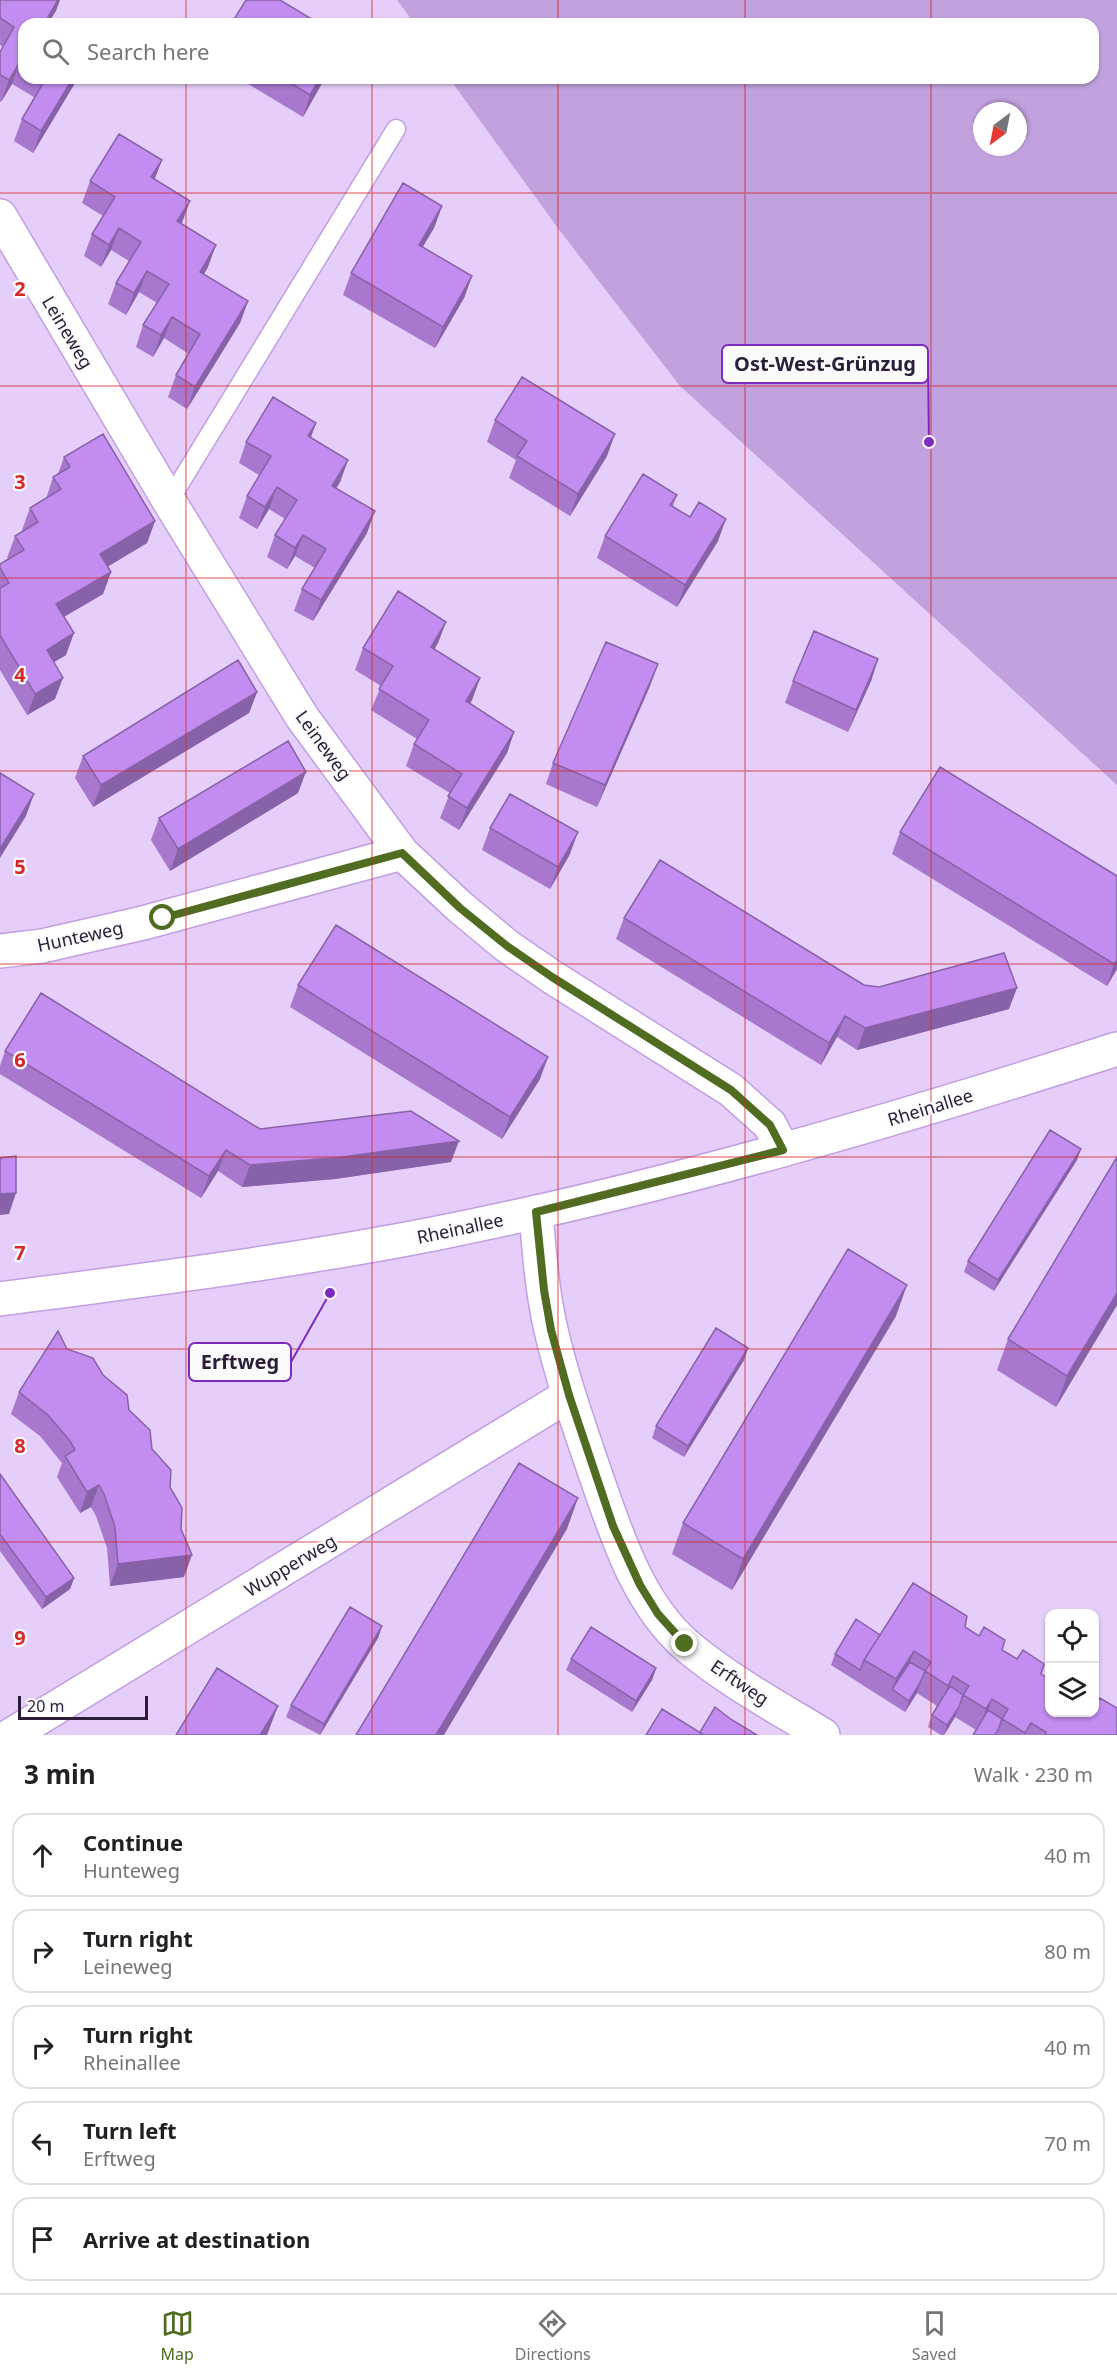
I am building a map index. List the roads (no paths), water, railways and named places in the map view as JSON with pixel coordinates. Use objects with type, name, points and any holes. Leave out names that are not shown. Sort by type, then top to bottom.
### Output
[{"type":"street","name":"Leineweg","points":[[0,216],[169,501],[302,717],[402,853],[460,908],[507,946],[731,1090],[770,1125],[783,1150]]},
{"type":"street","name":"Hunteweg","points":[[0,951],[42,946],[142,923],[402,853]]},
{"type":"street","name":"Rheinallee","points":[[0,1299],[324,1254],[536,1212],[783,1150],[1117,1049]]},
{"type":"street","name":"Erftweg","points":[[536,1212],[547,1310],[569,1395],[613,1526],[640,1585],[658,1614],[685,1644],[741,1684],[823,1735]]},
{"type":"street","name":"Wupperweg","points":[[11,1735],[569,1395]]},
{"type":"lane","points":[[169,501],[396,129]]},
{"type":"place","name":"Ost-West-Grünzug","points":[[929,442]]},
{"type":"place","name":"Erftweg","points":[[330,1293]]}]
